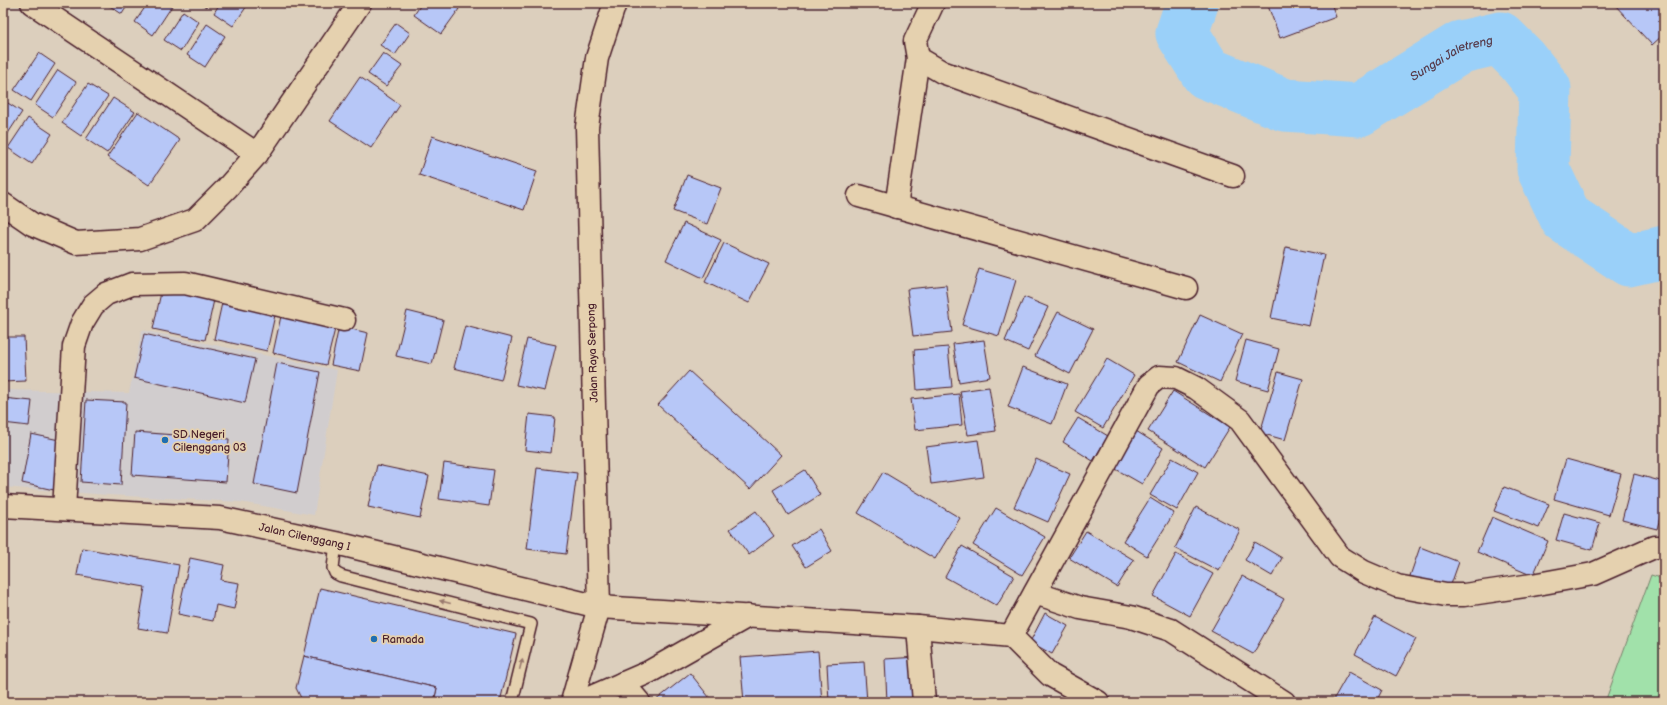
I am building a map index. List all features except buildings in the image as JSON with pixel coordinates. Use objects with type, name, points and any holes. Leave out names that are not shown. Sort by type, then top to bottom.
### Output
[{"type":"street","points":[[32,3],[257,154]]},
{"type":"street","name":"Jalan Raya Serpong","points":[[572,702],[599,607],[587,127],[597,58],[615,3]]},
{"type":"street","points":[[896,207],[918,58],[916,41],[932,3]]},
{"type":"street","points":[[3,204],[32,224],[76,244],[140,239],[194,220],[227,188],[257,154],[351,6]]},
{"type":"street","points":[[918,58],[942,72],[1233,176]]},
{"type":"street","points":[[859,196],[1186,288]]},
{"type":"street","points":[[64,508],[74,346],[82,323],[92,305],[106,294],[132,284],[185,283],[344,320]]},
{"type":"street","points":[[1098,702],[1050,675],[1011,636],[1149,385],[1159,377],[1176,378],[1196,388],[1240,420],[1340,557],[1364,572],[1397,586],[1446,595],[1486,592],[1593,574],[1654,548],[1664,547]]},
{"type":"street","name":"Jalan Cilenggang I","points":[[3,506],[64,508],[220,518],[336,543],[599,607],[918,627],[1011,636]]},
{"type":"street","points":[[1035,593],[1080,608],[1130,617],[1171,630],[1284,702]]},
{"type":"street","points":[[580,702],[649,672],[748,616]]},
{"type":"street","points":[[918,627],[924,702]]},
{"type":"street","points":[[623,683],[639,702]]},
{"type":"lane","points":[[336,543],[333,568],[335,573],[341,576],[531,624],[512,702]]},
{"type":"shaded area","name":"SD Negeri Cilenggang 03","points":[[142,330],[337,370],[314,515],[240,502],[109,495],[3,487],[3,390],[129,393]]},
{"type":"green space","points":[[1651,575],[1664,579],[1664,702],[1605,702]]},
{"type":"waterway","name":"Sungai Jaletreng","points":[[1192,3],[1182,33],[1207,73],[1285,105],[1359,110],[1461,47],[1500,38],[1522,60],[1545,89],[1543,169],[1566,218],[1629,260],[1664,252]]},
{"type":"place","name":"SD Negeri Cilenggang 03","points":[[165,440]]},
{"type":"place","name":"Ramada","points":[[374,639]]}]
